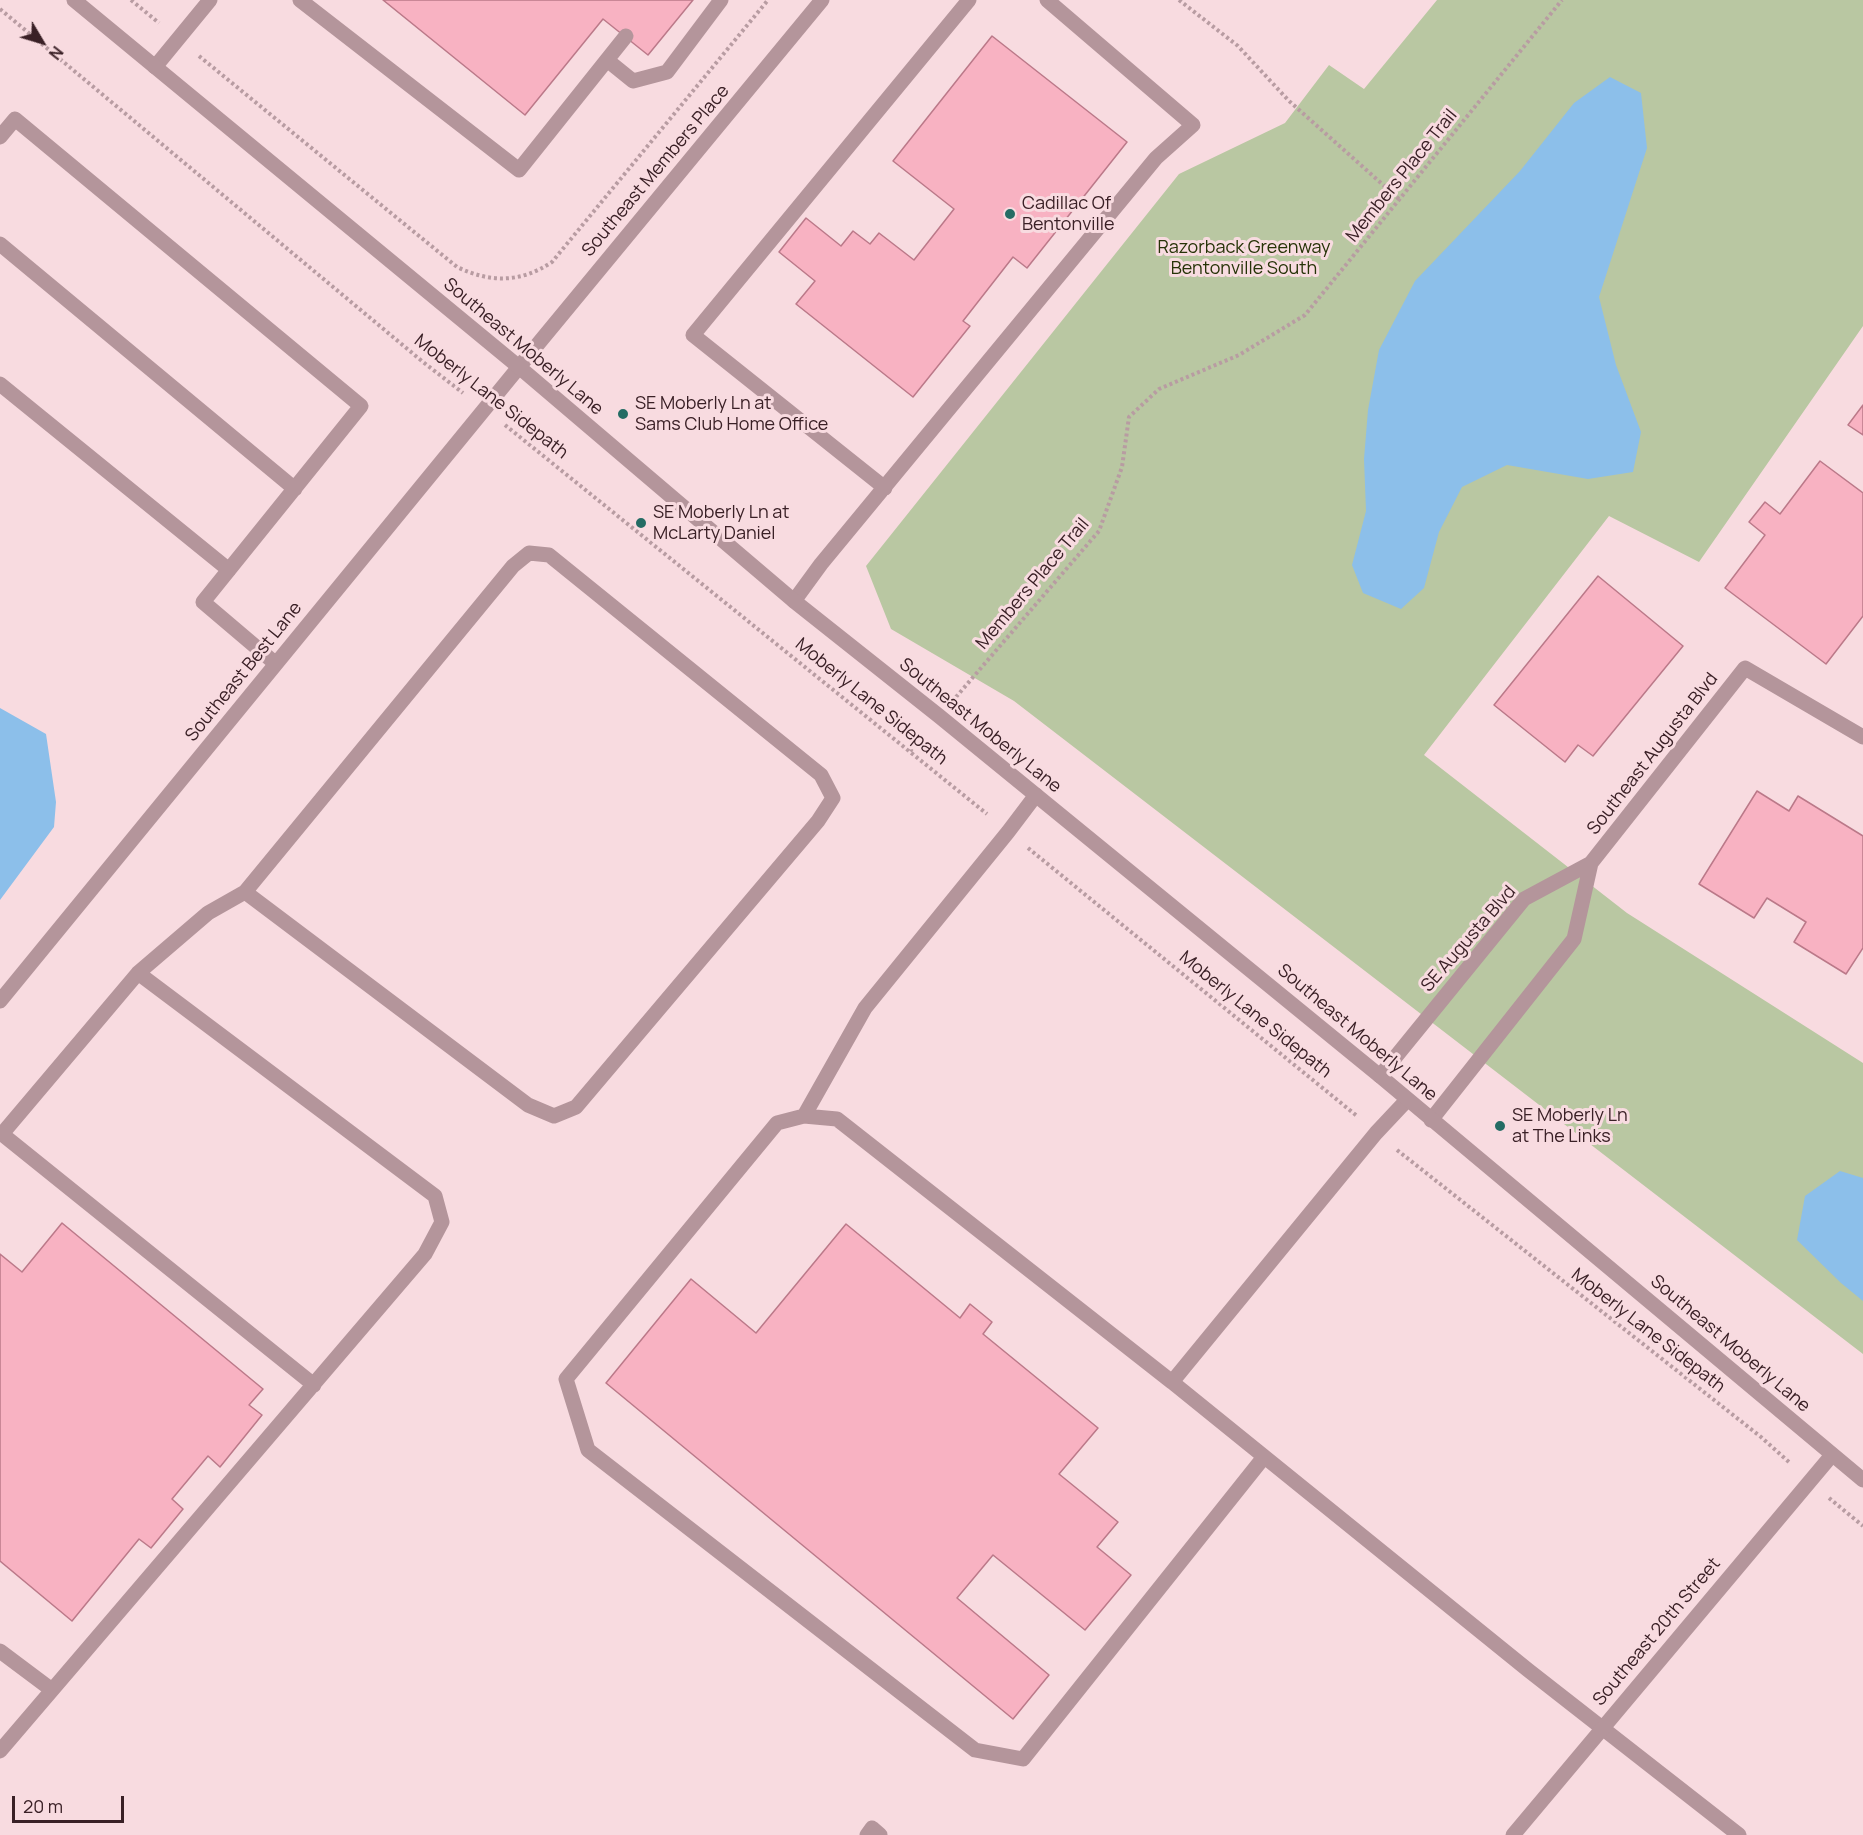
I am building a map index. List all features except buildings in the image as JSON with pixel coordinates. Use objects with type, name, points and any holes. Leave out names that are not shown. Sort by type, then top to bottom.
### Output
[{"type":"street","name":"Southeast Moberly Lane","points":[[74,0],[519,367],[794,601],[1380,1076],[1863,1480]]},
{"type":"street","points":[[155,67],[210,0]]},
{"type":"street","points":[[300,0],[519,170],[626,36]]},
{"type":"street","points":[[607,60],[633,81],[666,72],[722,0]]},
{"type":"street","name":"Southeast Members Place","points":[[519,367],[822,0]]},
{"type":"street","points":[[885,488],[693,335],[969,0]]},
{"type":"street","points":[[794,601],[821,564],[1156,158],[1193,125],[1047,0]]},
{"type":"street","points":[[0,136],[15,119],[361,406],[203,602],[276,664]]},
{"type":"street","points":[[0,244],[295,489]]},
{"type":"street","name":"Southeast Best Lane","points":[[0,1001],[519,367]]},
{"type":"street","points":[[0,384],[230,570]]},
{"type":"street","points":[[245,892],[528,1106],[554,1116],[576,1107],[818,821],[833,798],[822,775],[558,562],[549,555],[529,553],[513,566],[245,892],[208,913],[138,973],[1,1134],[314,1385]]},
{"type":"street","name":"Southeast Augusta Blvd","points":[[1591,863],[1745,668],[1863,737]]},
{"type":"street","points":[[804,1116],[865,1008],[1008,832],[1035,795]]},
{"type":"street","points":[[1431,1120],[1575,939],[1591,863]]},
{"type":"street","name":"SE Augusta Blvd","points":[[1380,1076],[1524,899],[1591,863]]},
{"type":"street","points":[[0,1751],[425,1254],[442,1222],[435,1196],[138,973]]},
{"type":"street","points":[[1172,1382],[1376,1133],[1407,1100]]},
{"type":"street","points":[[1263,1456],[1023,1759],[975,1750],[588,1449],[566,1379],[777,1123],[804,1116],[837,1119],[1172,1382],[1528,1670],[1739,1835]]},
{"type":"street","name":"Southeast 20th Street","points":[[1513,1835],[1832,1455]]},
{"type":"street","points":[[0,1651],[52,1690]]},
{"type":"street","points":[[867,1835],[872,1828],[880,1835]]},
{"type":"path","points":[[1179,0],[1238,46],[1289,101],[1400,201]]},
{"type":"path","name":"Members Place Trail","points":[[961,691],[1099,531],[1122,467],[1129,417],[1159,389],[1239,355],[1305,315],[1562,0]]},
{"type":"path","name":"Moberly Lane Sidepath","points":[[0,9],[423,362],[538,450],[971,801]]},
{"type":"path","name":"Moberly Lane Sidepath","points":[[1038,857],[1343,1104]]},
{"type":"path","name":"Moberly Lane Sidepath","points":[[1413,1163],[1761,1437],[1863,1526]]},
{"type":"green space","name":"Razorback Greenway Bentonville South","points":[[1437,0],[1863,0],[1863,326],[1699,562],[1609,516],[1424,755],[1627,913],[1863,1063],[1863,1354],[1014,701],[891,629],[866,566],[1179,174],[1285,123],[1329,65],[1364,89]]},
{"type":"water","points":[[1610,77],[1641,93],[1647,148],[1599,297],[1616,365],[1641,432],[1633,472],[1588,479],[1507,465],[1462,487],[1439,532],[1424,588],[1401,609],[1363,593],[1352,565],[1366,511],[1364,459],[1368,410],[1379,350],[1415,281],[1520,171],[1574,103]]},
{"type":"water","points":[[0,708],[46,734],[56,802],[54,827],[0,900]]},
{"type":"water","points":[[1840,1171],[1863,1178],[1863,1301],[1797,1240],[1805,1196]]},
{"type":"place","name":"Cadillac Of Bentonville","points":[[1010,214]]},
{"type":"place","name":"SE Moberly Ln at Sams Club Home Office","points":[[623,414]]},
{"type":"place","name":"SE Moberly Ln at McLarty Daniel","points":[[641,523]]},
{"type":"place","name":"SE Moberly Ln at The Links","points":[[1500,1126]]}]
